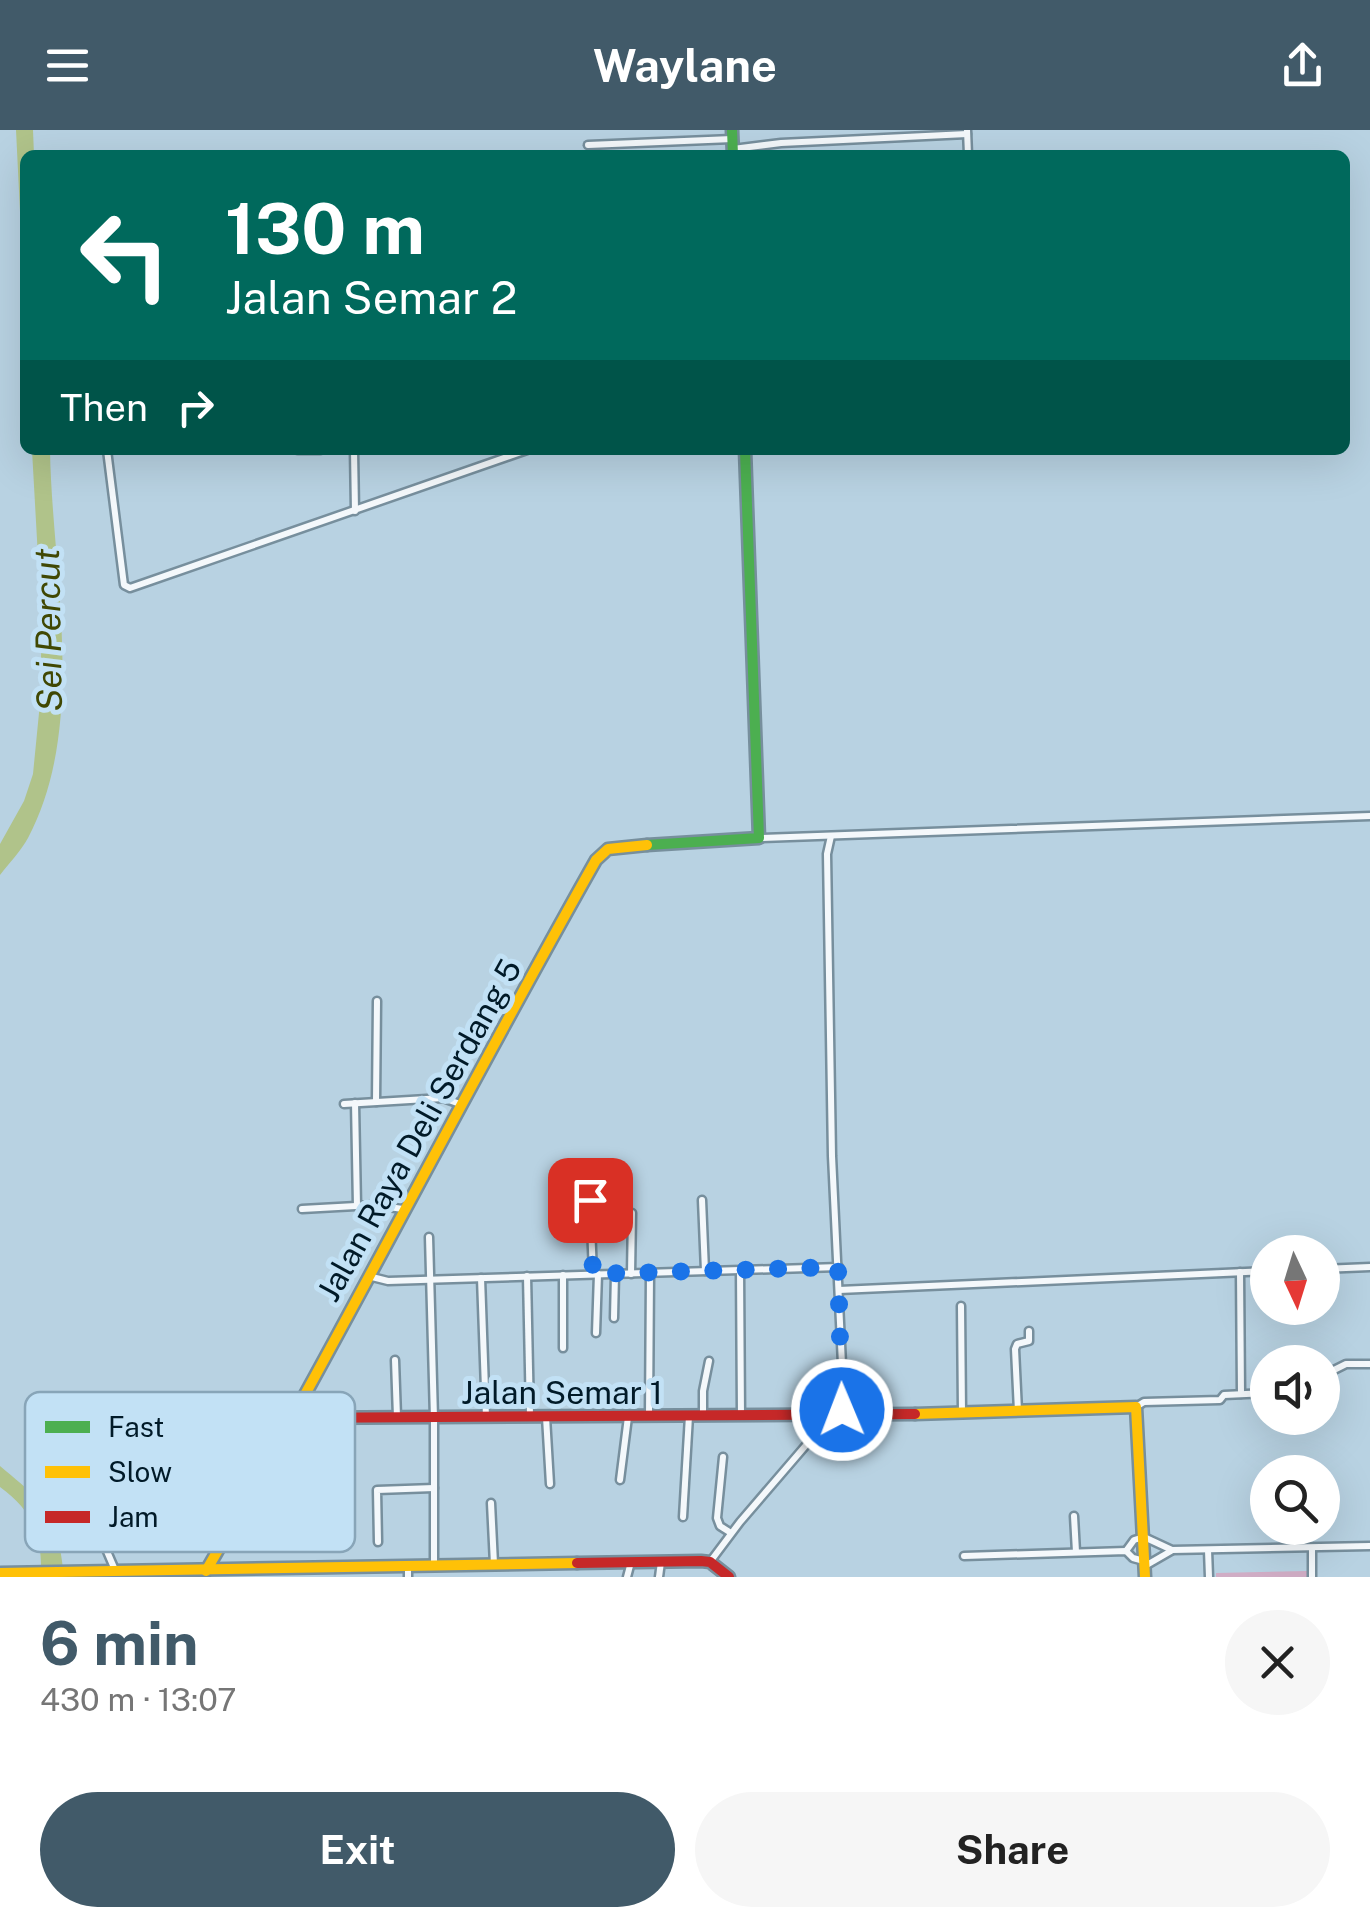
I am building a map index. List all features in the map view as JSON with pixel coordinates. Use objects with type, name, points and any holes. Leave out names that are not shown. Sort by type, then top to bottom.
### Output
[{"type":"street","points":[[588,145],[781,143],[967,132]]},
{"type":"street","points":[[108,455],[122,579],[124,586],[130,588],[505,455]]},
{"type":"street","points":[[354,455],[355,511]]},
{"type":"street","points":[[745,455],[759,838],[1370,816]]},
{"type":"street","points":[[708,1577],[730,1533],[827,1416],[844,1406],[832,1156],[827,854],[831,836]]},
{"type":"street","name":"Jalan Raya Deli Serdang 5","points":[[308,1392],[372,1278],[403,1209],[460,1104],[601,854],[620,846],[759,838]]},
{"type":"street","points":[[376,1102],[377,1002]]},
{"type":"street","points":[[344,1104],[443,1098],[460,1104]]},
{"type":"street","points":[[355,1103],[357,1206]]},
{"type":"street","points":[[590,1200],[596,1333]]},
{"type":"street","points":[[702,1200],[705,1271]]},
{"type":"street","points":[[302,1209],[403,1209]]},
{"type":"street","points":[[631,1274],[632,1213]]},
{"type":"street","points":[[429,1237],[434,1488],[442,1569]]},
{"type":"street","points":[[372,1278],[430,1280],[838,1267]]},
{"type":"street","points":[[1340,1268],[1370,1267]]},
{"type":"street","points":[[740,1270],[741,1416]]},
{"type":"street","points":[[1240,1272],[1242,1394]]},
{"type":"street","points":[[839,1290],[1250,1272]]},
{"type":"street","points":[[614,1318],[615,1274]]},
{"type":"street","points":[[649,1415],[650,1274]]},
{"type":"street","points":[[563,1275],[563,1348]]},
{"type":"street","points":[[527,1276],[530,1416]]},
{"type":"street","points":[[481,1278],[486,1417]]},
{"type":"street","points":[[960,1306],[962,1412]]},
{"type":"street","points":[[1018,1411],[1015,1346],[1029,1341],[1029,1331]]},
{"type":"street","points":[[395,1360],[397,1418]]},
{"type":"street","points":[[703,1416],[709,1361]]},
{"type":"street","points":[[1340,1367],[1370,1364]]},
{"type":"street","points":[[1145,1568],[1136,1407],[1144,1402],[1220,1400],[1224,1395],[1250,1394]]},
{"type":"street","name":"Jalan Semar 1","points":[[355,1419],[827,1416],[1136,1407]]},
{"type":"street","points":[[546,1416],[550,1484]]},
{"type":"street","points":[[620,1480],[628,1416]]},
{"type":"street","points":[[684,1517],[688,1416]]},
{"type":"street","points":[[723,1457],[717,1518],[730,1533]]},
{"type":"street","points":[[378,1542],[378,1489],[434,1488]]},
{"type":"street","points":[[484,1577],[489,1564],[491,1503]]},
{"type":"street","points":[[1074,1516],[1076,1552]]},
{"type":"street","points":[[1126,1551],[1134,1540],[1144,1537],[1172,1550],[1370,1546]]},
{"type":"street","points":[[1312,1548],[1312,1577]]},
{"type":"street","points":[[1145,1568],[1172,1550]]},
{"type":"street","points":[[1208,1550],[1209,1577]]},
{"type":"street","points":[[964,1556],[1126,1551]]},
{"type":"street","points":[[1126,1551],[1145,1568]]},
{"type":"street","points":[[107,1552],[114,1570]]},
{"type":"street","name":"Jalan Raya Deli Serdang 5","points":[[206,1571],[217,1552]]},
{"type":"street","points":[[627,1577],[631,1562]]},
{"type":"street","points":[[0,1573],[114,1570],[290,1574],[408,1572],[489,1564],[661,1562],[712,1563],[728,1577]]},
{"type":"street","points":[[659,1577],[661,1562]]},
{"type":"street","points":[[574,1563],[574,1577]]},
{"type":"shaded area","points":[[1307,1571],[1308,1577],[1216,1577],[1216,1573]]},
{"type":"water","points":[[16,130],[33,130],[34,150],[20,150],[20,212]]},
{"type":"water","name":"Sei Percut","points":[[32,455],[50,455],[62,698],[57,747],[46,794],[28,838],[0,875],[0,844],[24,801],[33,774],[42,629]]},
{"type":"water","points":[[0,1466],[25,1488],[25,1511],[12,1497],[0,1487]]},
{"type":"water","points":[[40,1552],[60,1552],[64,1577],[41,1577]]},
{"type":"traffic: fast","points":[[732,130],[733,150]]},
{"type":"traffic: fast","points":[[647,845],[759,838],[745,455]]},
{"type":"traffic: slow","points":[[306,1392],[596,860],[608,849],[647,845]]},
{"type":"traffic: slow","points":[[915,1414],[1136,1407],[1145,1577]]},
{"type":"traffic: slow","points":[[206,1571],[217,1552]]},
{"type":"traffic: slow","points":[[0,1573],[577,1563]]},
{"type":"traffic: jam","points":[[355,1418],[915,1414]]},
{"type":"traffic: jam","points":[[577,1563],[701,1561],[710,1562],[729,1577]]},
{"type":"route","points":[[590,1200],[593,1274],[838,1267],[842,1410]]}]
